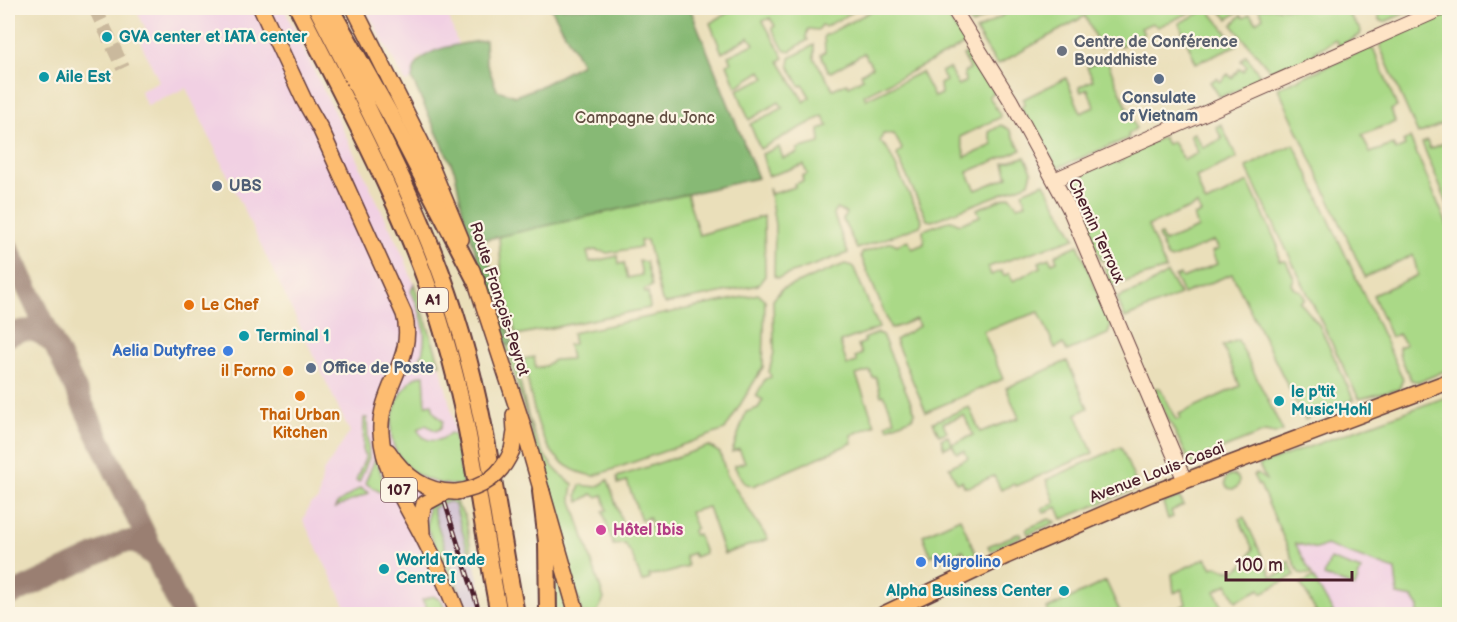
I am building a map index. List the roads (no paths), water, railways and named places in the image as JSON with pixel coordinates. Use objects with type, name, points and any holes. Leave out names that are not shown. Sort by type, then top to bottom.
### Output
[{"type":"highway","name":"A1","points":[[298,8],[396,210],[438,315],[466,423],[499,615]]},
{"type":"highway","name":"A1","points":[[317,8],[412,204],[454,310],[482,419],[516,615]]},
{"type":"highway","points":[[330,8],[387,109],[476,281]]},
{"type":"highway","points":[[541,491],[547,542],[548,615]]},
{"type":"main road","points":[[261,8],[379,254],[402,307],[408,331],[405,354],[382,411],[382,441],[408,476],[422,485],[451,492]]},
{"type":"main road","name":"Route François-Peyrot","points":[[354,8],[440,184],[476,281],[577,615]]},
{"type":"main road","name":"Avenue Louis-Casaï","points":[[884,615],[1055,534],[1185,481],[1449,381]]},
{"type":"main road","points":[[458,615],[423,537],[421,518],[424,504],[451,492],[469,490],[489,480],[504,466],[512,450],[515,432],[510,390]]},
{"type":"main road","name":"107","points":[[382,441],[393,478],[423,537]]},
{"type":"street","name":"Chemin Terroux","points":[[953,8],[1011,101],[1084,239],[1185,481]]},
{"type":"street","points":[[1054,180],[1443,8]]},
{"type":"tunnel","points":[[95,8],[123,68]]},
{"type":"railway","points":[[445,503],[480,614]]},
{"type":"place","name":"GVA center et IATA center","points":[[107,37]]},
{"type":"place","name":"Centre de Conférence Bouddhiste","points":[[1062,51]]},
{"type":"place","name":"Aile Est","points":[[44,77]]},
{"type":"place","name":"Consulate of Vietnam","points":[[1159,79]]},
{"type":"place","name":"UBS","points":[[217,186]]},
{"type":"place","name":"Le Chef","points":[[189,305]]},
{"type":"place","name":"Terminal 1","points":[[244,336]]},
{"type":"place","name":"Aelia Dutyfree","points":[[228,351]]},
{"type":"place","name":"Office de Poste","points":[[311,368]]},
{"type":"place","name":"il Forno","points":[[288,371]]},
{"type":"place","name":"Thai Urban Kitchen","points":[[300,396]]},
{"type":"place","name":"le p'tit Music'Hohl","points":[[1279,401]]},
{"type":"place","name":"Hôtel Ibis","points":[[601,530]]},
{"type":"place","name":"Migrolino","points":[[921,562]]},
{"type":"place","name":"World Trade Centre I","points":[[384,569]]},
{"type":"place","name":"Alpha Business Center","points":[[1064,591]]},
{"type":"park label","name":"Campagne du Jonc","points":[[645,118]]}]
